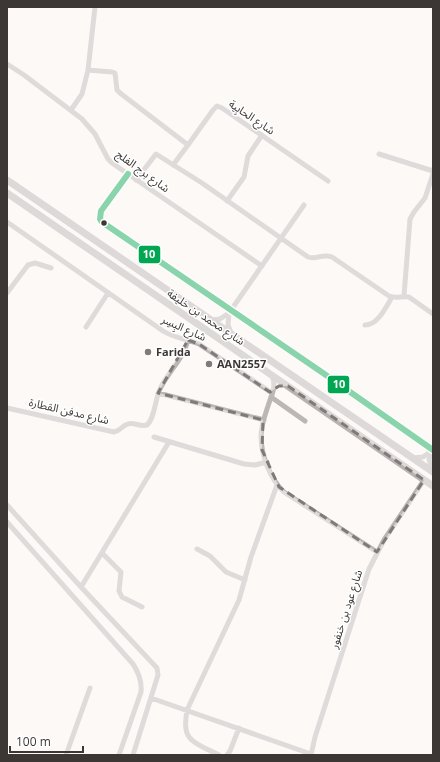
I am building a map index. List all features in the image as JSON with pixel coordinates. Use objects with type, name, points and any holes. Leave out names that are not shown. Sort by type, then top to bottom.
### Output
[{"type":"highway","name":"شارع محمد بن خليفة","points":[[7,180],[433,472]]},
{"type":"highway","name":"شارع محمد بن خليفة","points":[[7,193],[271,373],[433,486]]},
{"type":"street","points":[[71,110],[82,94],[88,70],[95,7]]},
{"type":"street","name":"شارع برج الفلج","points":[[7,64],[82,119],[95,134],[108,159],[136,180],[262,266]]},
{"type":"street","points":[[88,70],[115,73],[117,90],[120,93],[188,145],[173,165]]},
{"type":"street","name":"شارع الحابِية","points":[[188,145],[217,106],[328,181]]},
{"type":"street","points":[[227,201],[244,177],[248,156],[262,135]]},
{"type":"street","points":[[136,180],[156,154],[308,256],[316,258],[325,255],[332,257],[392,297],[404,296],[409,298],[433,314]]},
{"type":"street","points":[[379,154],[433,172],[425,198],[410,219],[404,296]]},
{"type":"street","points":[[128,174],[101,212],[100,219],[102,222],[230,312],[322,373],[433,450]]},
{"type":"street","points":[[210,319],[220,319],[230,312],[304,205]]},
{"type":"street","name":"شارع البِسِر","points":[[7,222],[163,331],[176,338],[199,344],[272,395],[282,406],[305,421]]},
{"type":"street","points":[[7,293],[28,265],[35,263],[51,268]]},
{"type":"street","points":[[86,327],[108,293]]},
{"type":"street","points":[[365,325],[375,322],[392,297]]},
{"type":"street","points":[[230,312],[228,325],[230,333]]},
{"type":"street","name":"شارع مدفن القطارة","points":[[7,408],[110,431],[118,432],[125,424],[129,423],[144,426],[150,422],[158,393],[185,349],[188,340]]},
{"type":"street","points":[[271,373],[274,382],[272,395],[261,435],[262,450],[277,485],[290,496],[377,552]]},
{"type":"street","points":[[272,395],[279,386],[288,386]]},
{"type":"street","points":[[158,393],[264,420]]},
{"type":"street","points":[[154,437],[244,464],[255,465],[267,462]]},
{"type":"street","points":[[81,587],[169,442]]},
{"type":"street","points":[[412,458],[423,457],[433,450]]},
{"type":"street","points":[[433,450],[429,459],[433,472]]},
{"type":"street","name":"شارع عود بن خنفور","points":[[311,754],[315,737],[369,569],[377,552],[424,480]]},
{"type":"street","points":[[219,755],[192,741],[188,737],[186,730],[187,710],[239,600],[246,580],[251,557],[277,485]]},
{"type":"street","points":[[7,506],[157,668],[158,675],[133,755]]},
{"type":"street","points":[[7,522],[133,664],[138,673],[141,682],[140,697],[119,755]]},
{"type":"street","points":[[197,550],[214,559],[226,572],[246,580]]},
{"type":"street","points":[[102,553],[121,572],[119,591],[122,597],[142,607]]},
{"type":"street","points":[[66,755],[90,688]]},
{"type":"street","points":[[151,698],[311,754]]},
{"type":"street","points":[[227,755],[239,728]]},
{"type":"highlighted area","points":[[188,340],[199,344],[270,392],[279,386],[288,386],[424,480],[377,552],[279,487],[262,450],[263,420],[158,393]]},
{"type":"transit line","name":"10","points":[[128,174],[101,211],[100,219],[102,222],[433,450]]},
{"type":"place","name":"Farida","points":[[148,352]]},
{"type":"place","name":"AAN2557","points":[[209,364]]}]
